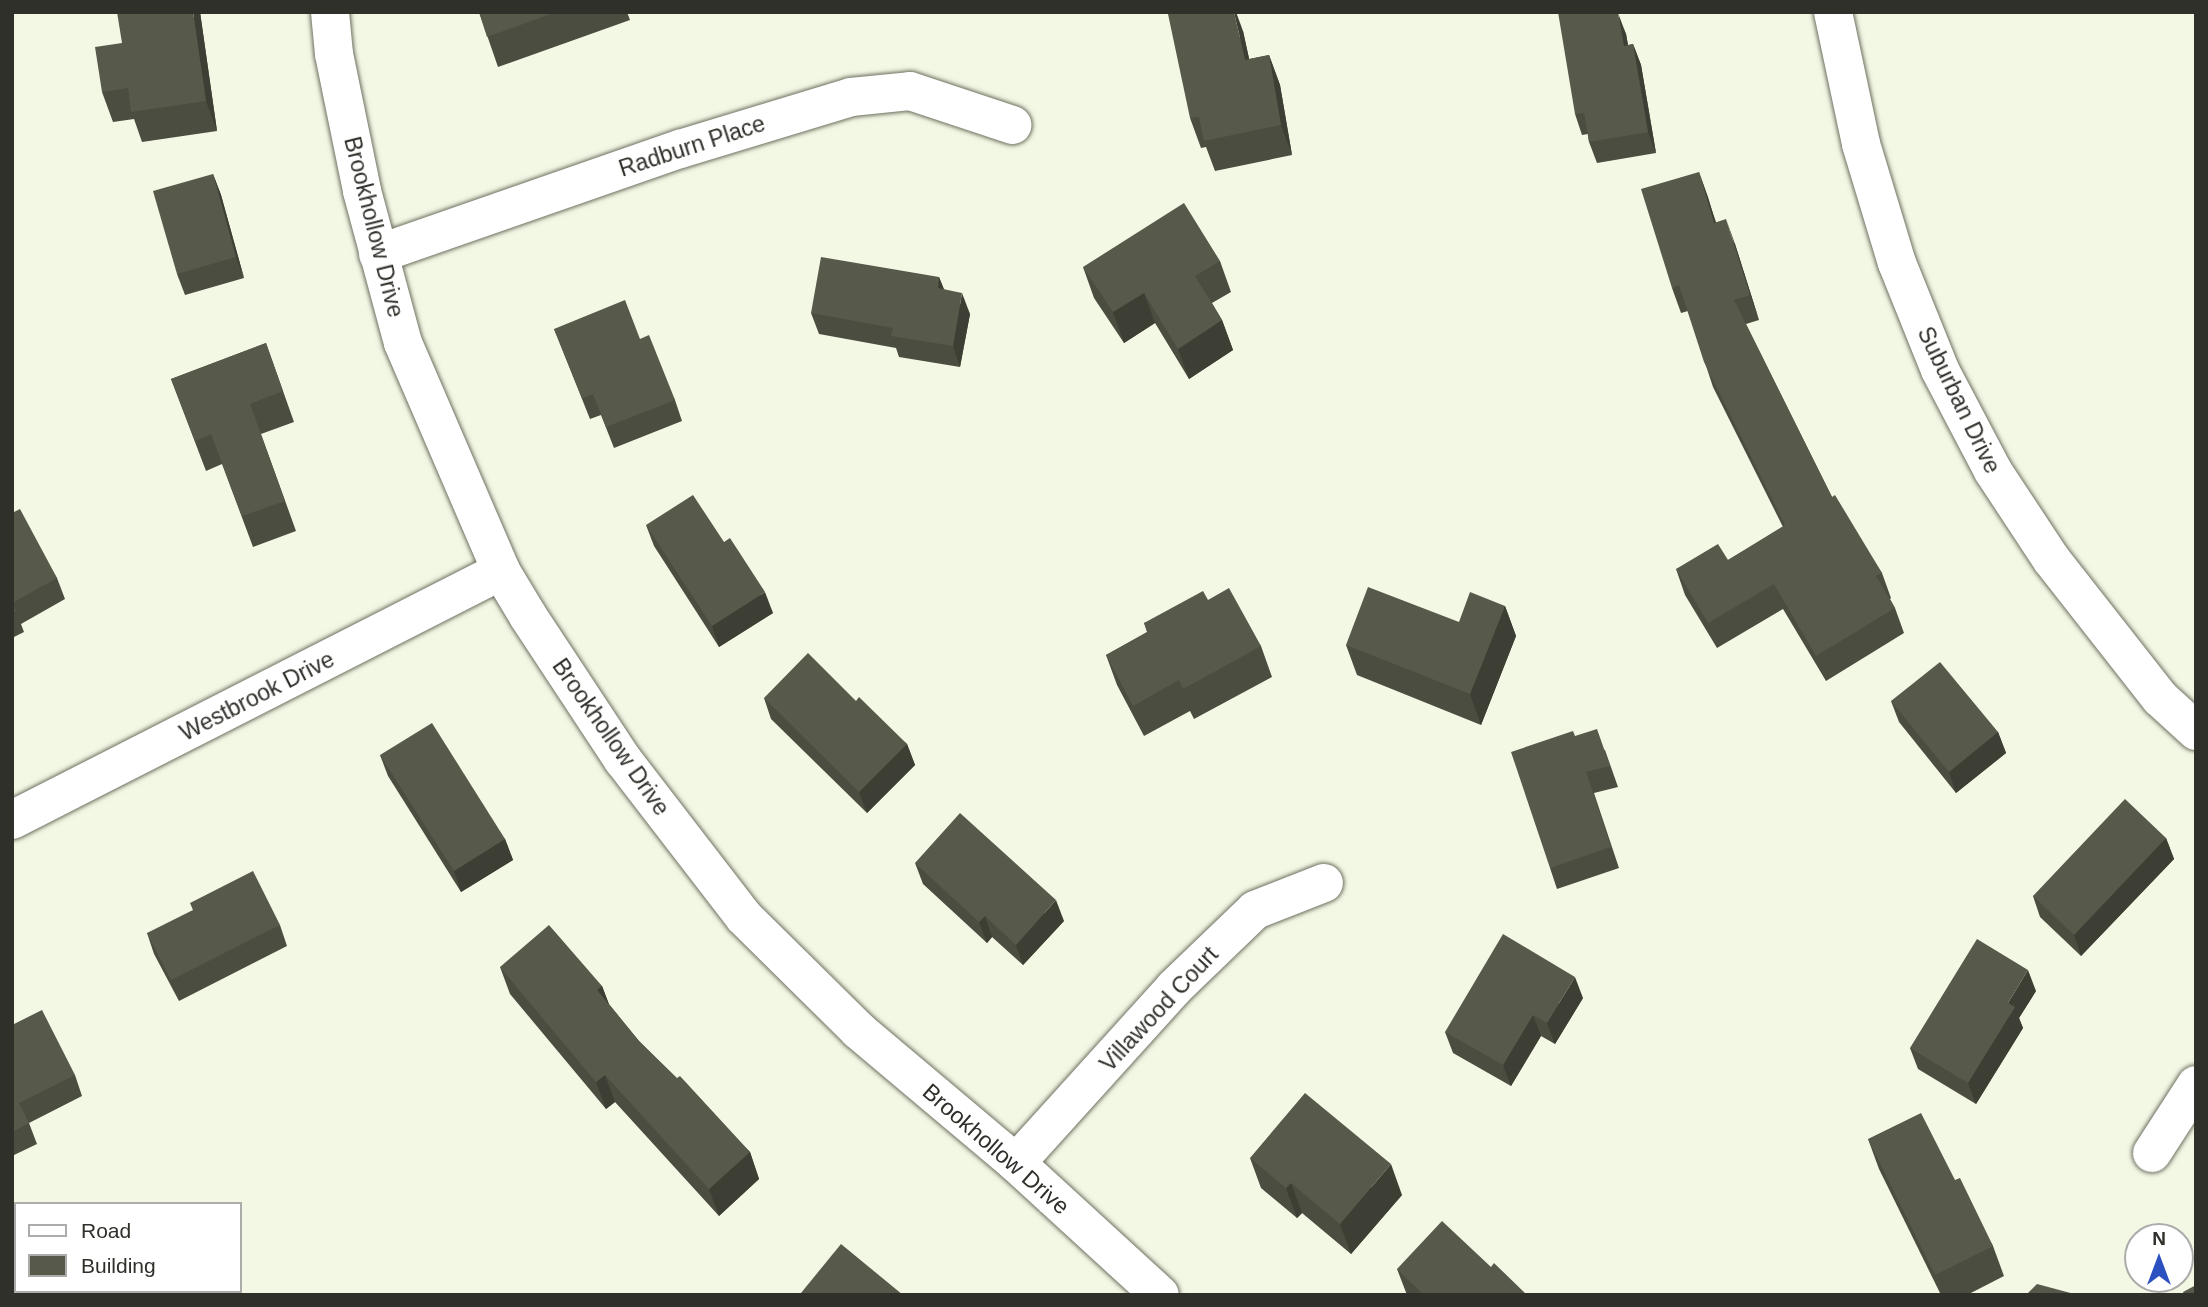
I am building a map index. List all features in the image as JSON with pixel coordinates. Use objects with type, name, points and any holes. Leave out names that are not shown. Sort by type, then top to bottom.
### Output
[{"type":"street","name":"Brookhollow Drive","points":[[330,12],[337,66],[377,254],[403,343],[501,571],[623,760],[744,917],[858,1030],[1016,1163],[1160,1295]]},
{"type":"street","name":"Suburban Drive","points":[[1833,12],[1861,144],[1897,263],[1940,370],[1993,471],[2051,559],[2160,698],[2196,731]]},
{"type":"street","name":"Radburn Place","points":[[377,254],[680,149],[851,97],[910,91],[1012,125]]},
{"type":"street","name":"Westbrook Drive","points":[[12,820],[501,571]]},
{"type":"street","name":"Villawood Court","points":[[1016,1163],[1174,988],[1255,910],[1324,883]]},
{"type":"street","points":[[2152,1153],[2196,1085]]},
{"type":"building","points":[[117,12],[193,12],[206,101],[131,112],[128,88],[102,92],[95,47],[122,43]]},
{"type":"building","points":[[479,12],[556,12],[487,37]]},
{"type":"building","points":[[1234,12],[1245,60],[1269,55],[1281,125],[1204,141],[1199,117],[1190,118],[1168,14]]},
{"type":"building","points":[[1558,12],[1618,13],[1624,46],[1633,44],[1648,132],[1589,142],[1584,113],[1575,114]]},
{"type":"building","points":[[1699,172],[1714,223],[1726,219],[1750,295],[1734,300],[1832,497],[1835,495],[1882,573],[1876,576],[1895,608],[1816,656],[1774,584],[1708,623],[1676,569],[1718,544],[1728,560],[1785,525],[1704,362],[1679,285],[1672,288],[1641,189]]},
{"type":"building","points":[[213,174],[236,257],[177,274],[153,191]]},
{"type":"building","points":[[1184,203],[1220,261],[1195,276],[1222,320],[1178,349],[1144,293],[1113,312],[1083,267]]},
{"type":"building","points":[[821,257],[939,277],[938,288],[962,293],[953,346],[891,336],[893,328],[811,313]]},
{"type":"building","points":[[625,300],[640,339],[649,335],[675,400],[606,427],[593,394],[582,398],[554,329]]},
{"type":"building","points":[[266,343],[283,391],[250,404],[285,501],[242,516],[211,434],[195,441],[171,379]]},
{"type":"building","points":[[693,495],[724,542],[730,538],[765,592],[712,626],[646,525]]},
{"type":"building","points":[[20,509],[57,578],[12,603],[12,513]]},
{"type":"building","points":[[1368,587],[1459,622],[1470,592],[1505,606],[1470,694],[1346,645]]},
{"type":"building","points":[[1229,588],[1261,646],[1183,689],[1179,680],[1133,706],[1106,655],[1148,632],[1144,623],[1203,591],[1208,600]]},
{"type":"building","points":[[808,653],[856,701],[859,697],[907,744],[859,792],[764,698]]},
{"type":"building","points":[[1940,662],[1998,732],[1949,772],[1891,701]]},
{"type":"building","points":[[432,723],[505,839],[454,871],[380,755]]},
{"type":"building","points":[[1597,729],[1610,766],[1586,772],[1611,847],[1550,868],[1511,752],[1573,731],[1575,736]]},
{"type":"building","points":[[2125,799],[2166,838],[2074,935],[2033,896]]},
{"type":"building","points":[[960,813],[1056,900],[1016,945],[985,916],[979,922],[915,863]]},
{"type":"building","points":[[253,871],[280,925],[171,980],[147,933],[193,910],[190,903]]},
{"type":"building","points":[[549,925],[602,986],[597,990],[639,1041],[677,1078],[680,1076],[750,1152],[709,1189],[605,1075],[596,1082],[500,967]]},
{"type":"building","points":[[1503,934],[1575,977],[1547,1023],[1533,1015],[1503,1065],[1445,1032]]},
{"type":"building","points":[[1977,939],[2028,970],[2008,1003],[2015,1007],[1968,1083],[1910,1048]]},
{"type":"building","points":[[42,1010],[75,1075],[19,1103],[29,1123],[12,1132],[12,1025]]},
{"type":"building","points":[[1305,1093],[1391,1164],[1340,1224],[1291,1183],[1286,1188],[1250,1158]]},
{"type":"building","points":[[1921,1113],[1955,1180],[1960,1178],[1993,1246],[1935,1275],[1868,1139]]},
{"type":"building","points":[[1442,1221],[1491,1267],[1494,1263],[1527,1295],[1424,1295],[1397,1269]]},
{"type":"building","points":[[841,1244],[903,1295],[802,1295]]},
{"type":"building","points":[[2037,1284],[2078,1295],[2026,1295]]},
{"type":"building","points":[[2196,1285],[2196,1295],[2184,1295],[2183,1293],[2194,1293]]}]
